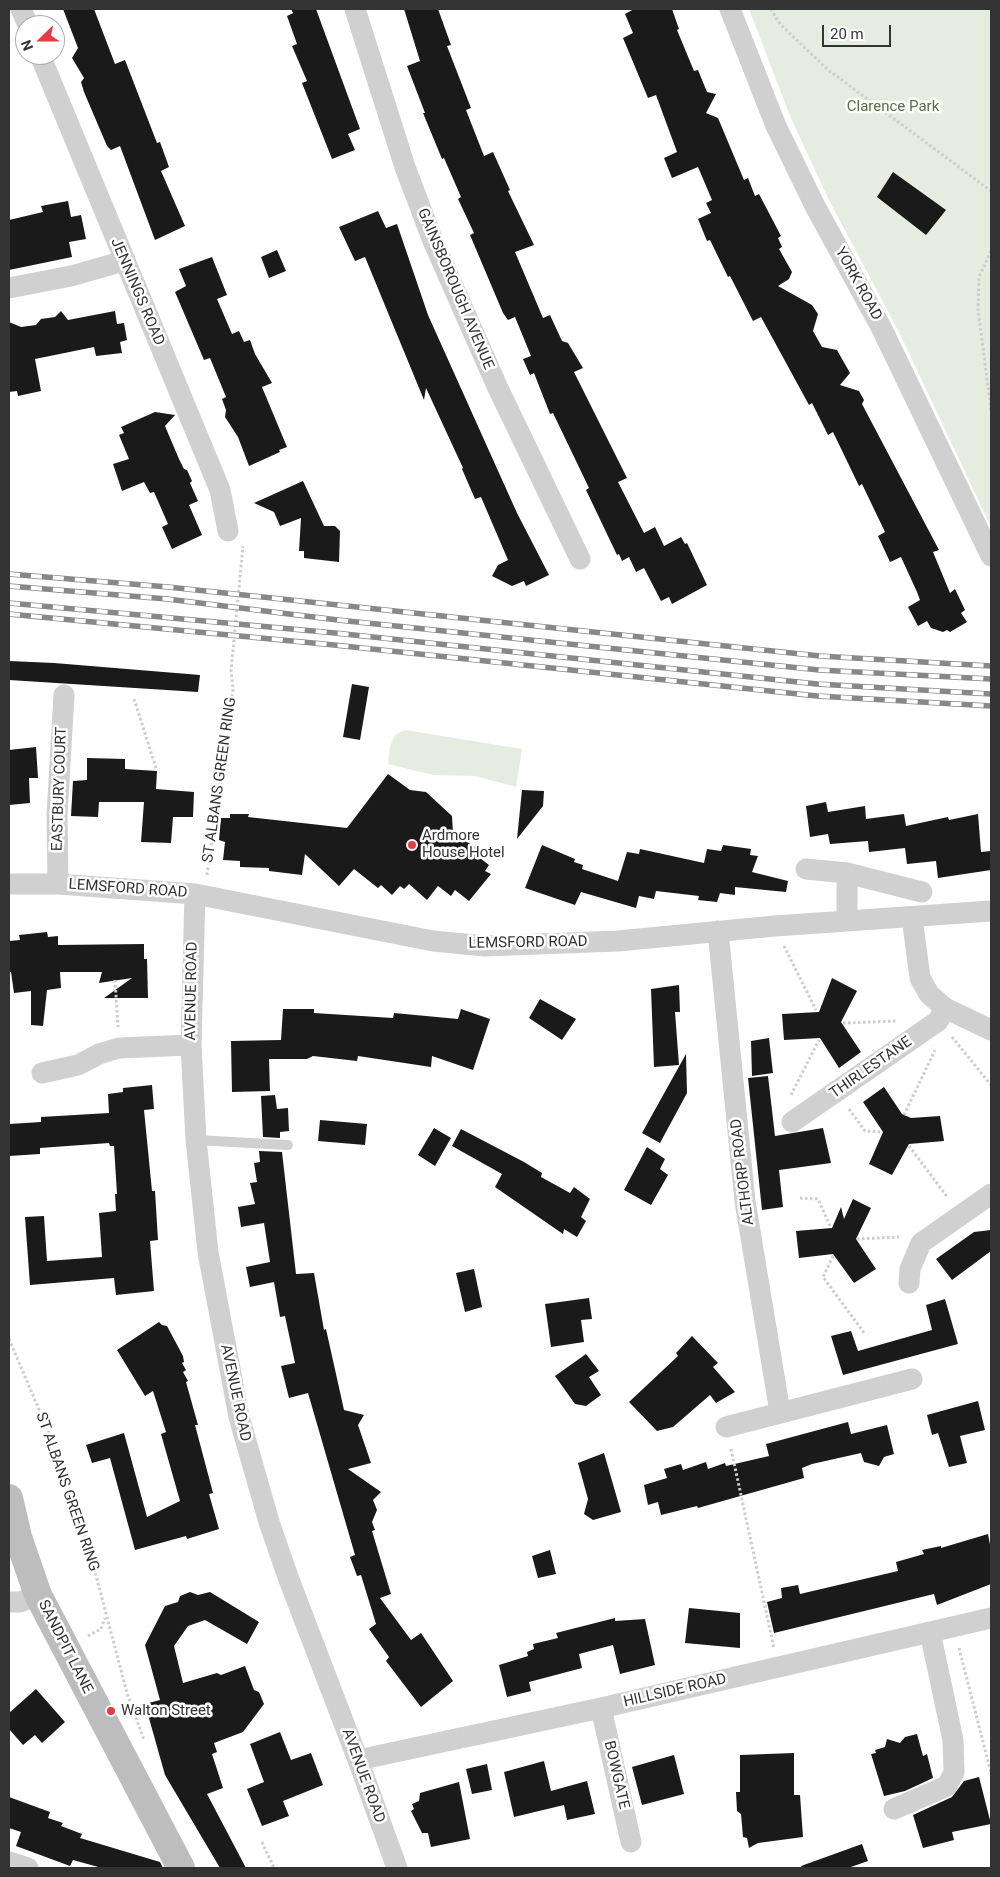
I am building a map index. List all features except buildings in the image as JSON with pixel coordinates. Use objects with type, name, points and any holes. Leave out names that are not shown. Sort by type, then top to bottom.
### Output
[{"type":"street","name":"GAINSBOROUGH AVENUE","points":[[355,9],[405,167],[433,241],[497,386],[580,559]]},
{"type":"street","name":"YORK ROAD","points":[[730,9],[776,126],[815,206],[882,328],[991,556]]},
{"type":"street","name":"JENNINGS ROAD","points":[[44,65],[220,490],[235,537]]},
{"type":"street","points":[[9,288],[71,276],[124,261]]},
{"type":"street","name":"EASTBURY COURT","points":[[58,884],[58,816],[64,695]]},
{"type":"street","points":[[806,869],[847,873],[922,892]]},
{"type":"street","points":[[847,873],[847,921]]},
{"type":"street","name":"LEMSFORD ROAD","points":[[9,884],[58,884],[195,894],[425,940],[485,946],[618,941],[775,926],[991,911]]},
{"type":"street","name":"AVENUE ROAD","points":[[195,894],[191,1045],[196,1140],[208,1252],[238,1417],[269,1522],[288,1577],[397,1868]]},
{"type":"street","points":[[912,917],[920,978],[943,1019],[991,1030]]},
{"type":"street","name":"ALTHORP ROAD","points":[[718,931],[745,1201],[780,1412]]},
{"type":"street","name":"THIRLESTANE","points":[[792,1122],[943,1019]]},
{"type":"street","points":[[42,1073],[78,1065],[99,1054],[119,1048],[191,1045]]},
{"type":"street","points":[[909,1283],[910,1269],[921,1243],[991,1194]]},
{"type":"street","points":[[726,1427],[912,1379]]},
{"type":"street","name":"SANDPIT LANE","points":[[9,1498],[18,1537],[38,1595],[181,1868]]},
{"type":"street","points":[[9,1602],[20,1602],[38,1595]]},
{"type":"street","name":"HILLSIDE ROAD","points":[[358,1760],[601,1708],[991,1618]]},
{"type":"street","points":[[894,1809],[947,1786],[954,1772],[953,1740],[930,1632]]},
{"type":"street","name":"BOWGATE","points":[[601,1708],[632,1842]]},
{"type":"street","points":[[9,1862],[28,1868]]},
{"type":"lane","points":[[196,1140],[288,1145]]},
{"type":"path","points":[[771,9],[780,24],[827,69],[991,191]]},
{"type":"path","points":[[991,251],[979,277],[978,309],[991,410]]},
{"type":"path","name":"ST ALBANS GREEN RING","points":[[195,894],[206,880],[233,688],[231,671],[235,537]]},
{"type":"path","points":[[134,699],[156,768]]},
{"type":"path","points":[[775,926],[816,1010]]},
{"type":"path","points":[[115,980],[119,1048]]},
{"type":"path","points":[[943,1019],[991,1085]]},
{"type":"path","points":[[904,1115],[943,1019]]},
{"type":"path","points":[[843,1023],[900,1021]]},
{"type":"path","points":[[789,1097],[819,1040]]},
{"type":"path","points":[[838,1092],[864,1131],[882,1132]]},
{"type":"path","points":[[909,1146],[960,1214]]},
{"type":"path","points":[[800,1198],[818,1199],[830,1226]]},
{"type":"path","points":[[857,1239],[911,1237],[921,1243]]},
{"type":"path","points":[[833,1256],[823,1277],[865,1334]]},
{"type":"path","name":"ST ALBANS GREEN RING","points":[[9,1339],[55,1447],[89,1549],[105,1618],[127,1693],[139,1723]]},
{"type":"path","points":[[726,1427],[778,1668]]},
{"type":"path","points":[[83,1639],[101,1629],[105,1618]]},
{"type":"path","points":[[954,1627],[991,1773]]},
{"type":"path","points":[[262,1842],[274,1868]]},
{"type":"green space","name":"Clarence Park","points":[[749,9],[991,9],[991,527],[901,336],[829,200],[790,116]]},
{"type":"green space","points":[[405,730],[522,749],[516,787],[476,776],[433,775],[388,764],[390,746],[395,735]]},
{"type":"railway","points":[[9,574],[168,587],[820,656],[991,666]]},
{"type":"railway","points":[[9,586],[167,599],[338,620],[819,670],[991,679]]},
{"type":"railway","points":[[9,603],[335,633],[817,684],[991,694]]},
{"type":"railway","points":[[9,614],[334,645],[817,696],[991,706]]},
{"type":"place","name":"Ardmore House Hotel","points":[[412,845]]},
{"type":"place","name":"Walton Street","points":[[111,1711]]}]
